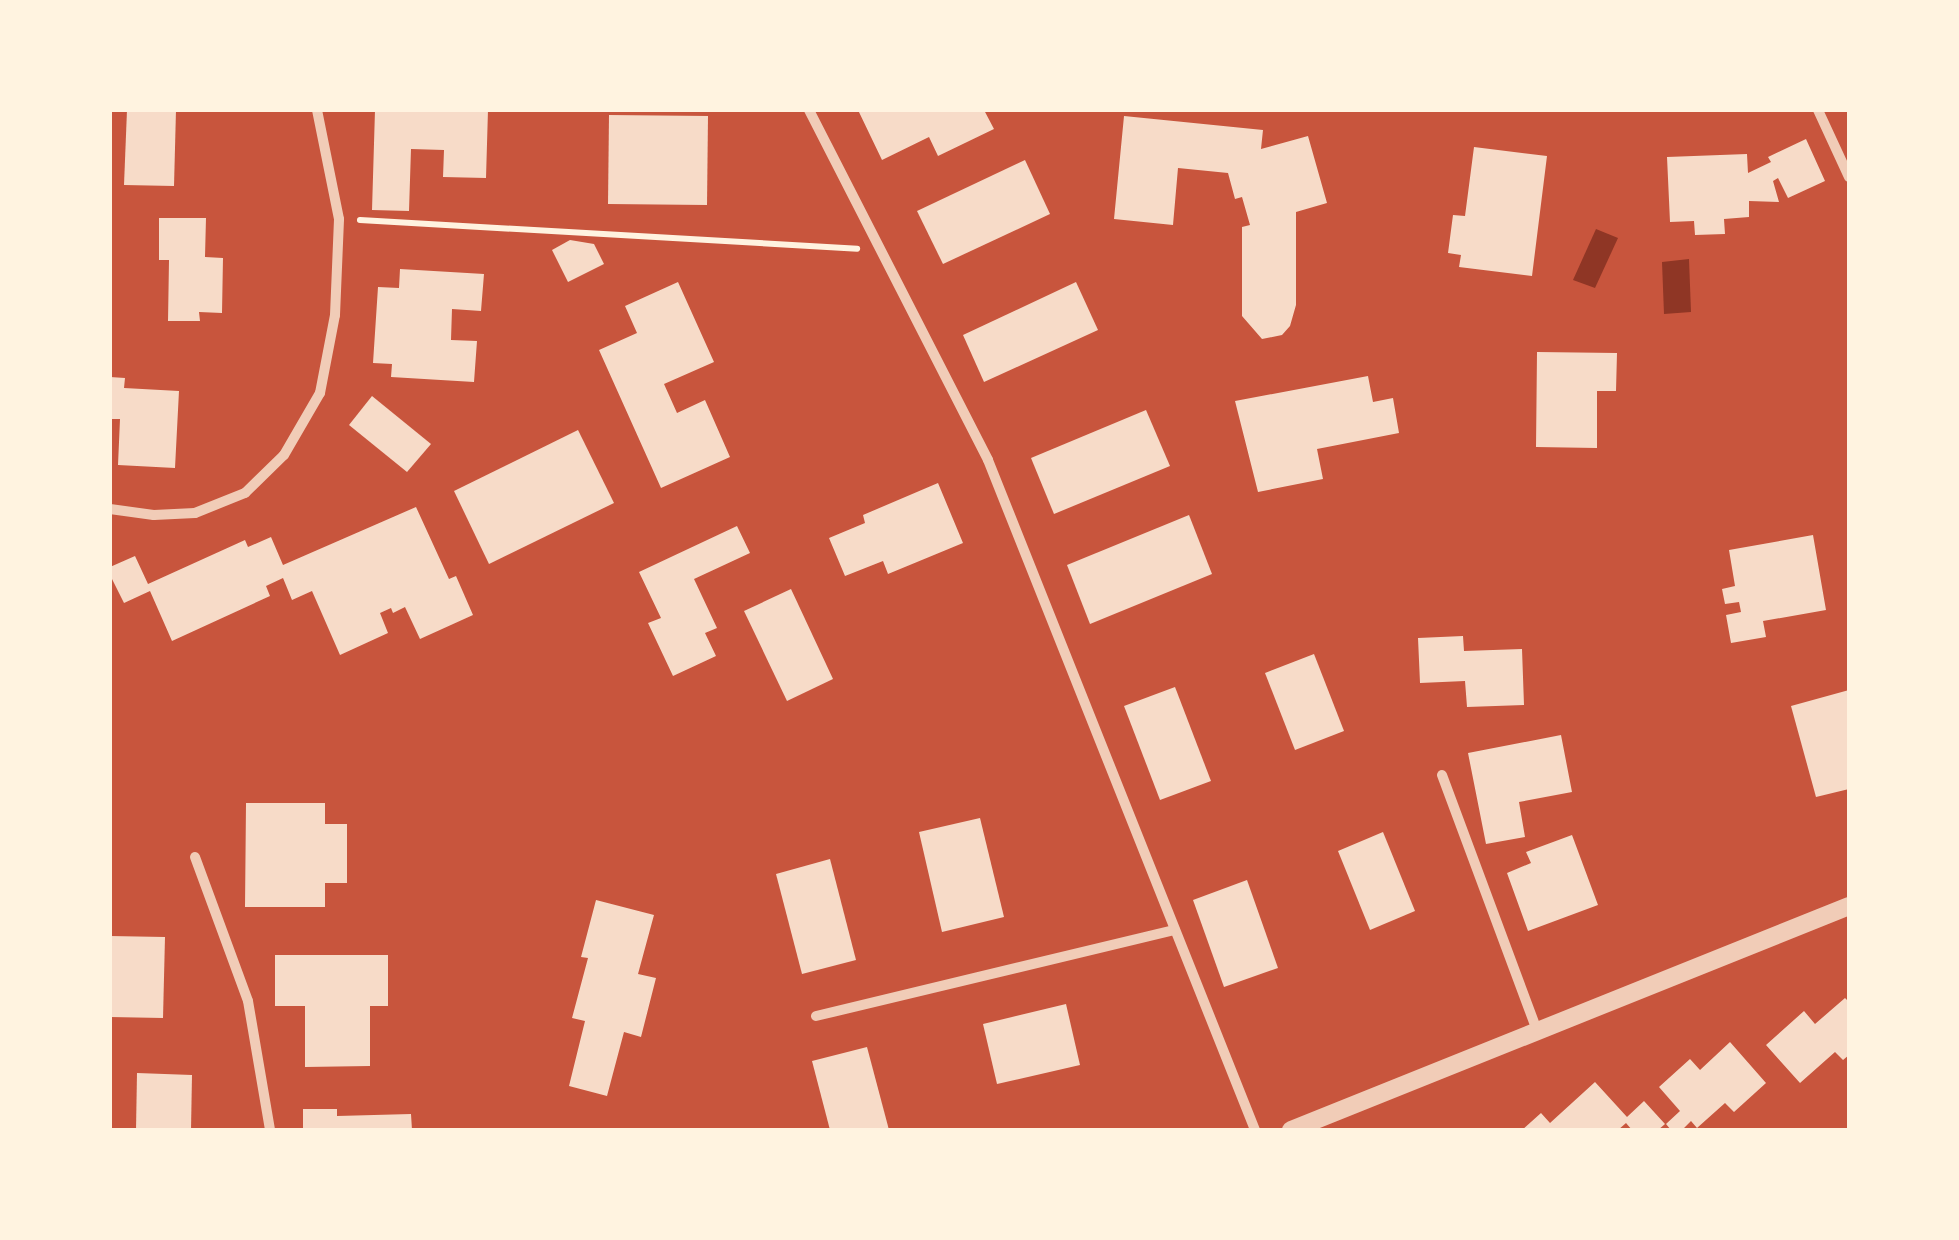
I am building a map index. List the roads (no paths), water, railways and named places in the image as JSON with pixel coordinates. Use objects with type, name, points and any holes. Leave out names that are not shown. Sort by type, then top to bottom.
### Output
[{"type":"street","points":[[110,508],[154,515],[195,513],[245,493],[284,455],[320,393],[336,315],[339,219],[317,110]]},
{"type":"street","points":[[809,110],[884,250],[988,460],[1255,1130]]},
{"type":"street","points":[[1818,110],[1849,177]]},
{"type":"street","points":[[1442,775],[1537,1031]]},
{"type":"street","points":[[194,857],[248,1001],[270,1130]]},
{"type":"street","points":[[1291,1130],[1849,906]]},
{"type":"street","points":[[816,1016],[1175,930]]}]
